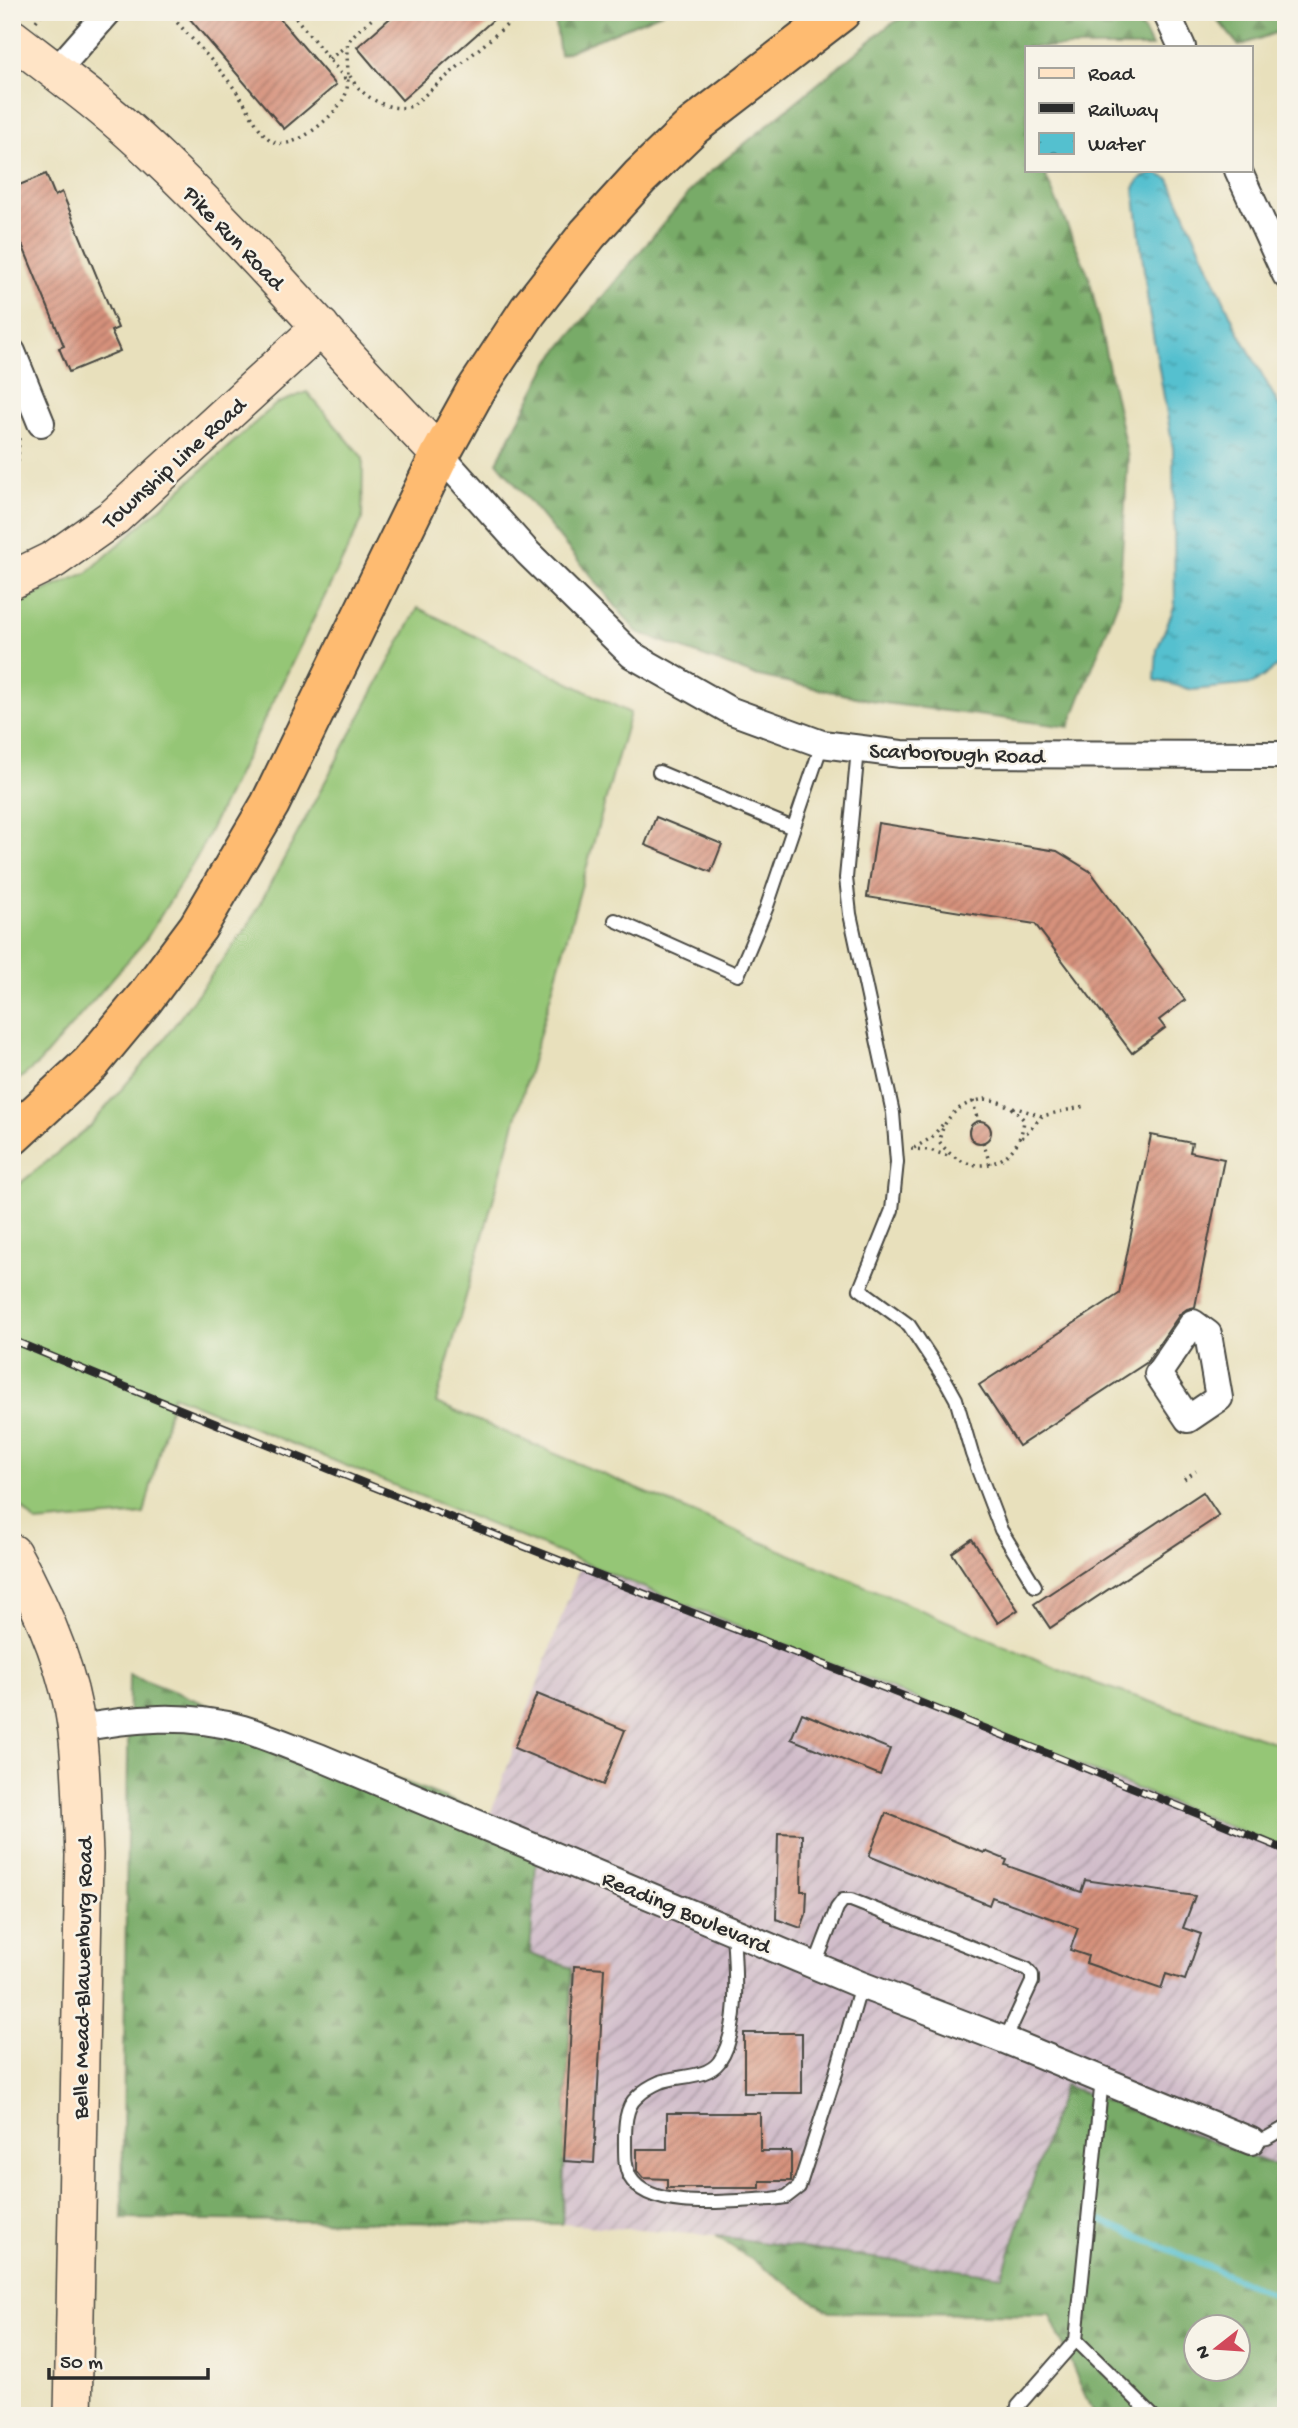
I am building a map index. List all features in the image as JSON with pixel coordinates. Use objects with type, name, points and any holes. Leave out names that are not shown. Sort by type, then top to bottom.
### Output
[{"type":"highway","points":[[12,1136],[91,1063],[198,928],[270,804],[440,454],[476,390],[520,322],[588,234],[640,177],[693,126],[841,12]]},
{"type":"street","points":[[56,71],[108,12]]},
{"type":"street","points":[[1166,12],[1182,46]]},
{"type":"street","name":"Pike Run Road","points":[[24,30],[56,71],[151,150],[206,204],[440,454]]},
{"type":"street","points":[[1239,172],[1285,271]]},
{"type":"street","name":"Township Line Road","points":[[12,580],[54,560],[114,517],[321,327]]},
{"type":"street","points":[[12,352],[29,425]]},
{"type":"street","name":"Scarborough Road","points":[[440,454],[528,553],[632,655],[729,710],[822,744],[901,754],[1286,755]]},
{"type":"street","name":"Belle Mead-Blawenburg Road","points":[[12,1553],[37,1603],[64,1672],[76,1729],[83,1855],[73,2416]]},
{"type":"street","name":"Reading Boulevard","points":[[76,1729],[121,1720],[157,1718],[202,1720],[242,1729],[319,1757],[861,1985],[1005,2040],[1251,2141]]},
{"type":"lane","points":[[615,920],[738,975],[765,909],[822,744]]},
{"type":"lane","points":[[858,749],[846,878],[850,914],[893,1113],[897,1162],[892,1210],[860,1289],[909,1325],[946,1381],[956,1399],[972,1454],[1001,1530],[1035,1586]]},
{"type":"lane","points":[[659,772],[793,828]]},
{"type":"lane","points":[[815,1965],[837,1908],[843,1900],[851,1900],[1027,1969],[1032,1975],[1032,1982],[1005,2040]]},
{"type":"lane","points":[[733,1932],[735,1964],[732,2022],[718,2063],[706,2073],[658,2082],[635,2098],[625,2118],[625,2161],[631,2179],[649,2194],[672,2201],[772,2199],[786,2197],[799,2187],[839,2064],[861,1985]]},
{"type":"lane","points":[[1016,2416],[1018,2406],[1076,2340],[1102,2079]]},
{"type":"lane","name":"Reading Boulevard","points":[[1251,2141],[1267,2138],[1286,2127]]},
{"type":"lane","points":[[1076,2340],[1153,2416]]},
{"type":"path","points":[[24,30],[43,12]]},
{"type":"path","points":[[291,12],[348,82]]},
{"type":"path","points":[[330,59],[380,12]]},
{"type":"path","points":[[346,46],[350,76],[354,83],[383,104],[401,109],[412,106],[522,12]]},
{"type":"path","points":[[169,13],[240,97],[270,140],[279,144],[291,142],[309,133],[336,111],[346,95],[350,76]]},
{"type":"path","points":[[12,463],[18,461],[21,439],[29,425]]},
{"type":"path","points":[[1042,1116],[1004,1158],[990,1164],[974,1165],[930,1150],[910,1149],[931,1138],[954,1111],[973,1101],[985,1099],[1042,1116],[1085,1106]]},
{"type":"path","points":[[973,1101],[978,1122]]},
{"type":"path","points":[[1007,1105],[1024,1121],[1019,1142]]},
{"type":"path","points":[[946,1120],[939,1141],[953,1157]]},
{"type":"path","points":[[983,1142],[990,1164]]},
{"type":"path","points":[[1184,1479],[1196,1471]]},
{"type":"shaded area","points":[[581,1563],[1286,1850],[1286,2170],[1065,2085],[1002,2276],[716,2236],[562,2224],[572,1969],[530,1954],[538,1834],[490,1815]]},
{"type":"green space","points":[[554,12],[664,12],[560,55]]},
{"type":"green space","points":[[911,12],[1135,12],[1152,46],[1025,46],[1025,172],[1047,172],[1046,177],[1089,276],[1128,458],[1119,599],[1069,727],[884,703],[754,675],[637,632],[497,462],[551,359],[698,182],[887,27]]},
{"type":"green space","points":[[1211,12],[1286,12],[1286,29],[1239,46]]},
{"type":"green space","points":[[307,392],[363,458],[362,520],[197,857],[145,941],[39,1063],[12,1085],[12,604],[87,573],[276,404]]},
{"type":"green space","points":[[418,608],[630,713],[436,1403],[1085,1680],[1286,1746],[1286,1850],[173,1395],[144,1514],[36,1523],[12,1497],[12,1190],[90,1126],[158,1047],[248,926]]},
{"type":"green space","points":[[129,1674],[538,1834],[530,1954],[572,1968],[562,2224],[122,2219]]},
{"type":"green space","points":[[1064,2085],[1286,2170],[1286,2416],[1094,2416],[1050,2315],[830,2312],[716,2236],[1002,2276]]},
{"type":"water","points":[[1155,173],[1169,179],[1236,327],[1286,418],[1286,660],[1253,684],[1193,690],[1155,680],[1157,649],[1175,605],[1173,448],[1149,312],[1134,188],[1141,178]]},
{"type":"building","points":[[184,12],[274,12],[336,85],[284,129]]},
{"type":"building","points":[[397,12],[502,12],[402,100],[357,47]]},
{"type":"building","points":[[46,174],[55,196],[62,192],[118,328],[111,331],[120,351],[69,372],[59,348],[64,346],[12,220],[12,188]]},
{"type":"building","points":[[656,817],[722,844],[711,872],[645,845]]},
{"type":"building","points":[[878,823],[1057,851],[1091,872],[1185,1000],[1159,1020],[1165,1028],[1132,1053],[1035,924],[867,897]]},
{"type":"building","points":[[980,1121],[990,1128],[991,1132],[984,1142],[980,1143],[970,1136],[969,1132],[976,1122]]},
{"type":"building","points":[[1151,1135],[1192,1143],[1190,1152],[1224,1159],[1195,1307],[1180,1314],[1146,1363],[1019,1446],[979,1385],[1119,1294]]},
{"type":"building","points":[[1203,1492],[1219,1516],[1050,1628],[1034,1604]]},
{"type":"building","points":[[972,1539],[1018,1610],[998,1623],[952,1553]]},
{"type":"building","points":[[537,1694],[625,1730],[603,1785],[514,1748]]},
{"type":"building","points":[[802,1713],[890,1749],[880,1775],[791,1739]]},
{"type":"building","points":[[886,1813],[1007,1860],[1005,1865],[1081,1892],[1085,1880],[1195,1896],[1183,1928],[1201,1934],[1185,1980],[1166,1974],[1161,1989],[1086,1963],[1088,1956],[1070,1950],[1078,1928],[992,1897],[989,1905],[869,1856]]},
{"type":"building","points":[[778,1833],[802,1834],[801,1891],[807,1891],[806,1914],[801,1928],[776,1919]]},
{"type":"building","points":[[574,1966],[604,1968],[594,2163],[564,2161]]},
{"type":"building","points":[[744,2033],[802,2033],[802,2093],[744,2093]]},
{"type":"building","points":[[667,2113],[760,2113],[760,2151],[791,2151],[791,2181],[760,2181],[760,2188],[667,2188],[667,2179],[643,2178],[637,2171],[637,2149],[667,2149]]},
{"type":"waterway","points":[[1100,2220],[1286,2300]]},
{"type":"railway","points":[[12,1340],[1286,1850]]}]
